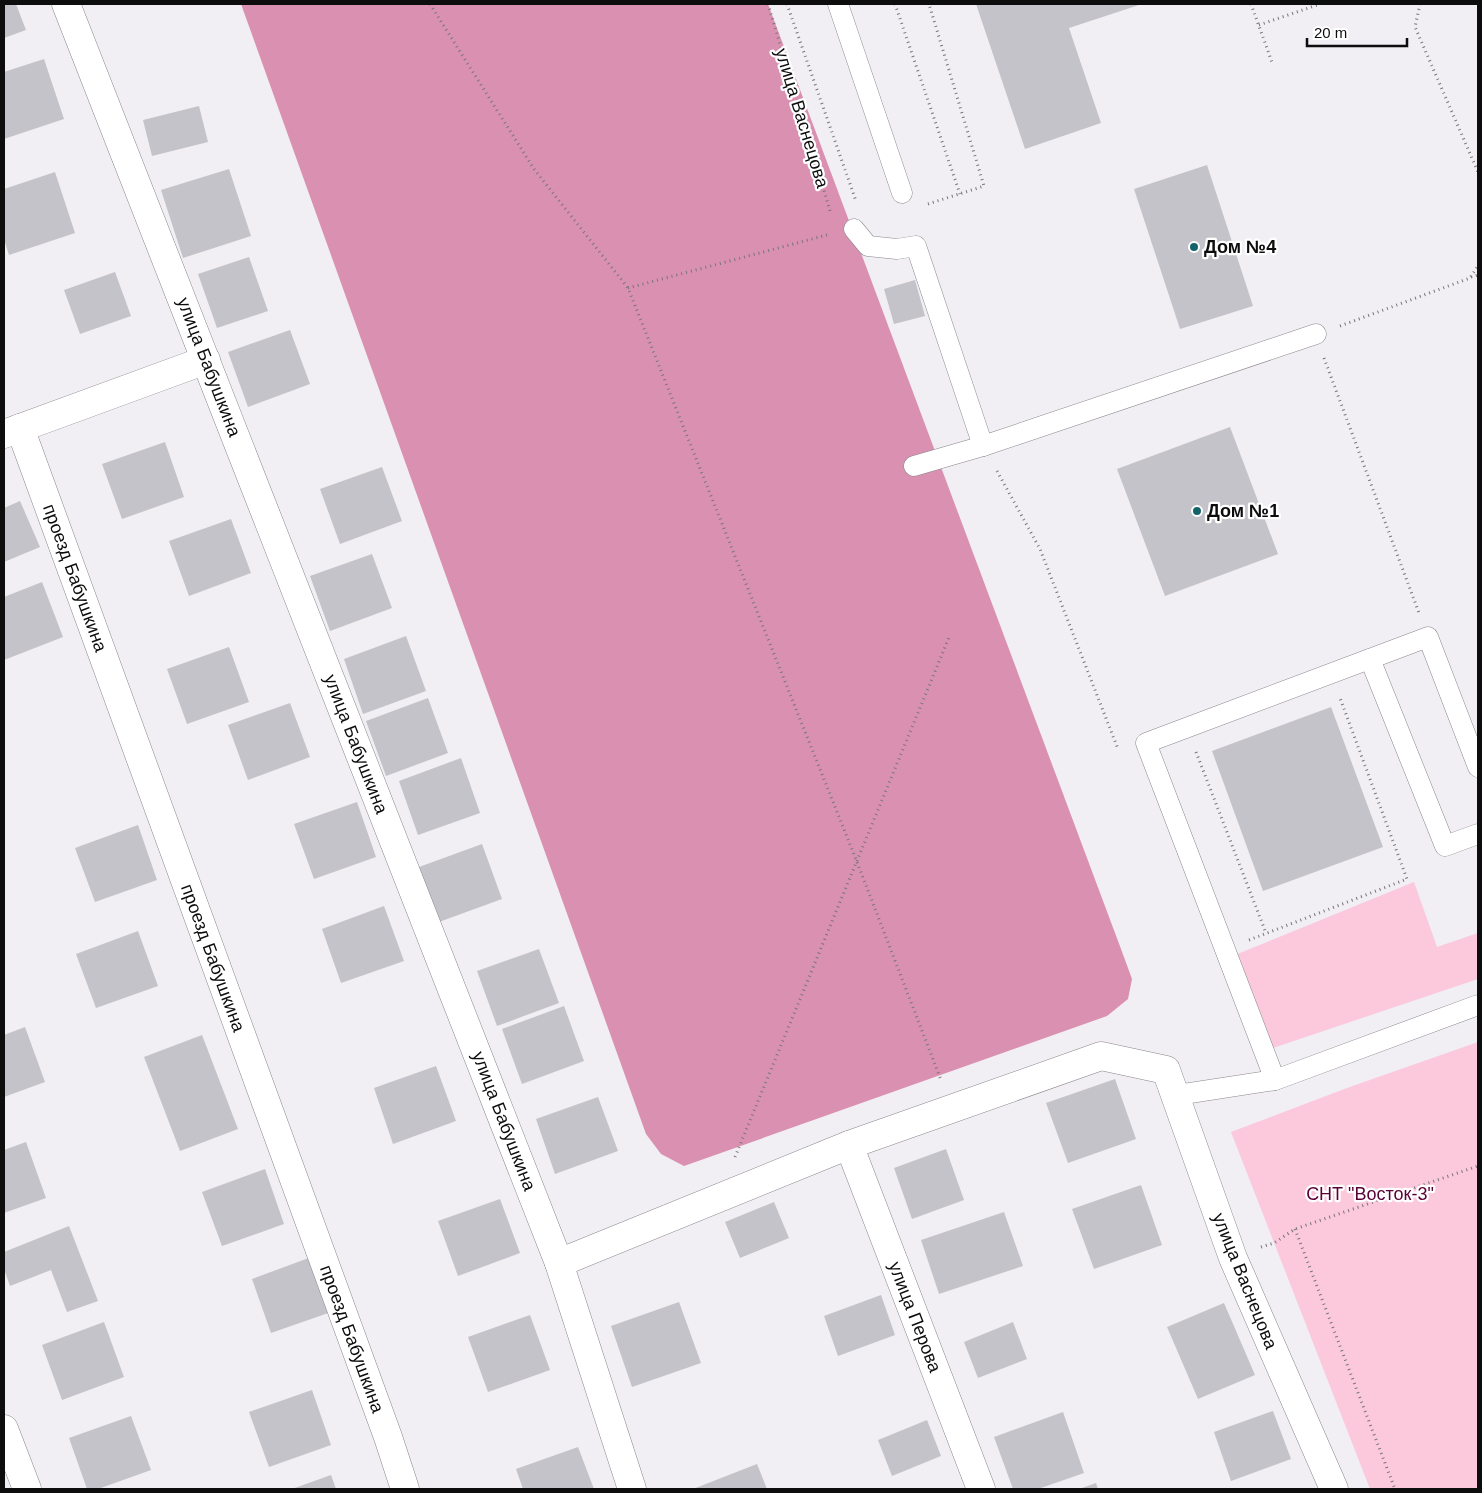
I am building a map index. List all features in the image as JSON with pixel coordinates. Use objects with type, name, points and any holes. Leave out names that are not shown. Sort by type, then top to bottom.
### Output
[{"type":"street","name":"улица Бабушкина","points":[[66,4],[559,1263],[631,1488]]},
{"type":"street","points":[[12,431],[206,360]]},
{"type":"street","name":"проезд Бабушкина","points":[[12,431],[388,1436],[405,1489]]},
{"type":"street","name":"улица Васнецова","points":[[952,1109],[1101,1056],[1166,1070],[1177,1095],[1232,1258],[1334,1489]]},
{"type":"street","points":[[559,1263],[849,1145],[952,1109]]},
{"type":"street","name":"улица Перова","points":[[849,1145],[981,1489]]},
{"type":"street","points":[[4,1429],[27,1489]]},
{"type":"lane","points":[[838,4],[902,193]]},
{"type":"lane","points":[[845,231],[868,246],[897,249],[916,246],[983,446]]},
{"type":"lane","points":[[914,466],[983,446],[1316,334]]},
{"type":"lane","points":[[1275,1080],[1146,743],[1428,637],[1478,767]]},
{"type":"lane","points":[[1370,659],[1445,846],[1478,834]]},
{"type":"lane","points":[[1177,1095],[1275,1080],[1478,1005]]},
{"type":"path","points":[[430,4],[534,169],[628,288],[952,1109]]},
{"type":"path","name":"улица Васнецова","points":[[768,4],[834,223]]},
{"type":"path","points":[[787,4],[858,205]]},
{"type":"path","points":[[895,4],[960,194]]},
{"type":"path","points":[[923,205],[984,186],[929,4]]},
{"type":"path","points":[[1252,4],[1273,65]]},
{"type":"path","points":[[1259,24],[1320,4]]},
{"type":"path","points":[[1420,4],[1415,27],[1478,172]]},
{"type":"path","points":[[628,288],[845,231]]},
{"type":"path","points":[[1470,278],[1478,266]]},
{"type":"path","points":[[1428,637],[1316,334],[1478,275]]},
{"type":"path","points":[[983,446],[1040,549],[1119,752],[1146,743]]},
{"type":"path","points":[[717,1199],[950,635]]},
{"type":"path","points":[[1225,949],[1407,878],[1331,673]]},
{"type":"path","points":[[1194,745],[1266,933]]},
{"type":"path","points":[[1232,1258],[1274,1242],[1296,1229],[1478,1166]]},
{"type":"path","points":[[1296,1229],[1395,1489]]},
{"type":"green space","points":[[1414,882],[1437,947],[1478,933],[1478,979],[1267,1050],[1235,955]]},
{"type":"green space","name":"СНТ \"Восток-3\"","points":[[1478,1042],[1478,1489],[1370,1489],[1231,1132],[1347,1088]]},
{"type":"shaded area","points":[[241,4],[768,4],[1132,979],[1128,999],[1107,1016],[684,1166],[661,1154],[646,1134]]},
{"type":"building","points":[[4,4],[16,4],[26,30],[4,38]]},
{"type":"building","points":[[976,4],[1142,4],[1069,28],[1101,123],[1025,149]]},
{"type":"building","points":[[44,59],[64,119],[4,139],[4,72]]},
{"type":"building","points":[[199,106],[208,142],[152,156],[143,120]]},
{"type":"building","name":"Дом №4","points":[[1207,165],[1253,306],[1180,329],[1134,189]]},
{"type":"building","points":[[229,169],[251,236],[183,258],[161,190]]},
{"type":"building","points":[[55,172],[75,233],[9,255],[4,239],[4,189]]},
{"type":"building","points":[[249,257],[268,311],[217,328],[198,274]]},
{"type":"building","points":[[115,272],[131,316],[80,334],[64,290]]},
{"type":"building","points":[[915,280],[925,316],[894,324],[884,289]]},
{"type":"building","points":[[290,330],[310,384],[248,407],[228,352]]},
{"type":"building","name":"Дом №1","points":[[1230,427],[1278,554],[1165,596],[1117,469]]},
{"type":"building","points":[[165,442],[184,497],[122,519],[102,464]]},
{"type":"building","points":[[382,467],[402,521],[340,544],[320,489]]},
{"type":"building","points":[[20,501],[40,547],[4,562],[4,508]]},
{"type":"building","points":[[231,519],[251,573],[189,596],[169,541]]},
{"type":"building","points":[[372,554],[392,608],[330,631],[310,576]]},
{"type":"building","points":[[42,582],[63,637],[4,660],[4,597]]},
{"type":"building","points":[[406,636],[426,691],[363,714],[344,659]]},
{"type":"building","points":[[229,647],[249,702],[187,724],[167,669]]},
{"type":"building","points":[[428,698],[448,753],[386,776],[366,721]]},
{"type":"building","points":[[290,703],[310,757],[248,780],[228,725]]},
{"type":"building","points":[[1331,707],[1383,847],[1263,891],[1212,751]]},
{"type":"building","points":[[461,758],[480,813],[418,835],[399,781]]},
{"type":"building","points":[[357,802],[376,857],[314,879],[294,824]]},
{"type":"building","points":[[138,825],[157,880],[95,902],[75,848]]},
{"type":"building","points":[[482,844],[502,899],[439,922],[419,867]]},
{"type":"building","points":[[384,906],[404,961],[341,983],[322,929]]},
{"type":"building","points":[[138,931],[158,986],[96,1008],[76,954]]},
{"type":"building","points":[[539,949],[559,1003],[497,1026],[477,971]]},
{"type":"building","points":[[564,1006],[584,1061],[522,1084],[502,1029]]},
{"type":"building","points":[[25,1027],[45,1082],[4,1097],[4,1035]]},
{"type":"building","points":[[202,1035],[238,1129],[180,1151],[144,1057]]},
{"type":"building","points":[[436,1066],[456,1121],[393,1144],[374,1088]]},
{"type":"building","points":[[1115,1079],[1136,1139],[1068,1163],[1046,1103]]},
{"type":"building","points":[[598,1097],[618,1151],[555,1174],[536,1119]]},
{"type":"building","points":[[26,1142],[46,1198],[4,1213],[4,1150]]},
{"type":"building","points":[[946,1149],[964,1200],[912,1219],[894,1168]]},
{"type":"building","points":[[265,1169],[284,1224],[222,1246],[202,1192]]},
{"type":"building","points":[[1141,1185],[1162,1245],[1094,1269],[1072,1209]]},
{"type":"building","points":[[500,1199],[520,1253],[458,1276],[438,1221]]},
{"type":"building","points":[[774,1202],[789,1238],[740,1258],[725,1222]]},
{"type":"building","points":[[1004,1212],[1023,1266],[939,1294],[921,1240]]},
{"type":"building","points":[[69,1226],[98,1301],[67,1312],[51,1270],[10,1286],[4,1269],[4,1252]]},
{"type":"building","points":[[314,1256],[334,1311],[271,1333],[252,1279]]},
{"type":"building","points":[[881,1295],[895,1335],[838,1356],[824,1316]]},
{"type":"building","points":[[679,1302],[701,1363],[632,1387],[611,1326]]},
{"type":"building","points":[[1224,1303],[1255,1375],[1198,1399],[1167,1327]]},
{"type":"building","points":[[530,1315],[550,1370],[488,1392],[468,1337]]},
{"type":"building","points":[[104,1322],[124,1377],[62,1400],[42,1345]]},
{"type":"building","points":[[1013,1322],[1027,1359],[978,1378],[964,1342]]},
{"type":"building","points":[[312,1390],[331,1445],[269,1467],[249,1412]]},
{"type":"building","points":[[1273,1411],[1291,1459],[1231,1481],[1214,1432]]},
{"type":"building","points":[[1063,1412],[1084,1473],[1038,1489],[1013,1489],[994,1437]]},
{"type":"building","points":[[131,1416],[151,1470],[98,1489],[87,1489],[69,1438]]},
{"type":"building","points":[[927,1420],[941,1456],[892,1476],[878,1440]]},
{"type":"building","points":[[578,1447],[594,1489],[523,1489],[516,1469]]},
{"type":"building","points":[[757,1464],[767,1489],[693,1489]]},
{"type":"building","points":[[331,1475],[336,1489],[292,1489]]},
{"type":"building","points":[[1096,1483],[1098,1489],[1079,1489]]},
{"type":"place","name":"Дом №4","points":[[1194,247]]},
{"type":"place","name":"Дом №1","points":[[1197,511]]}]
